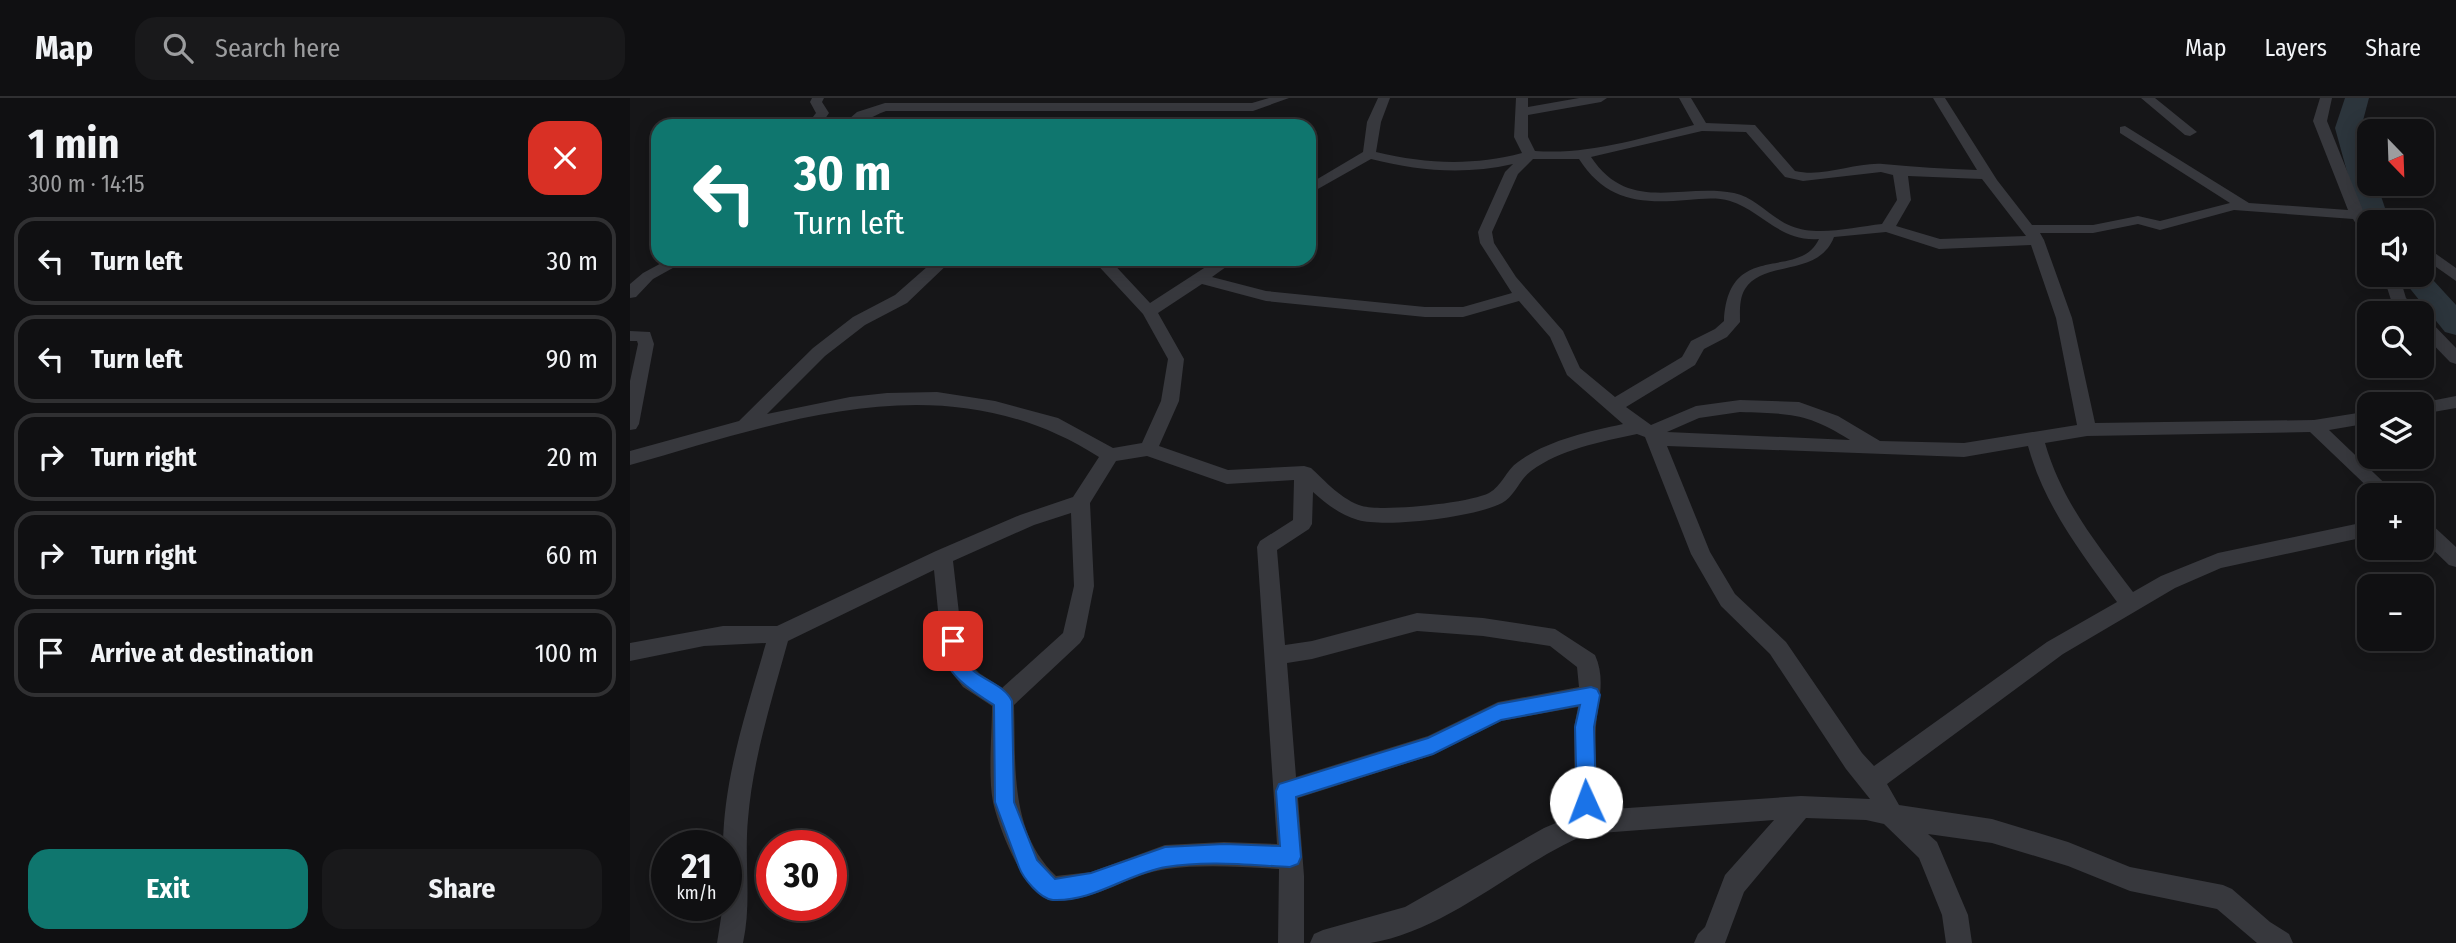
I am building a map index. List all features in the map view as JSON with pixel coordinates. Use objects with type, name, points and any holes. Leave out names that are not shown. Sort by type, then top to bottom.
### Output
[{"type":"street","points":[[818,98],[816,102],[822,113],[818,119]]},
{"type":"street","points":[[857,119],[885,107],[1013,103],[1069,109],[1145,102],[1237,102],[1253,107],[1283,98]]},
{"type":"street","points":[[1369,154],[1374,122],[1384,98]]},
{"type":"street","points":[[1530,155],[1521,137],[1521,105],[1601,98]]},
{"type":"street","points":[[1685,98],[1702,127]]},
{"type":"street","points":[[1939,98],[1987,175],[2033,235],[2064,318],[2087,430]]},
{"type":"street","points":[[2147,98],[2190,132]]},
{"type":"street","points":[[2326,98],[2320,121],[2358,210]]},
{"type":"street","points":[[1316,186],[1369,154],[1439,168],[1470,168],[1530,155],[1550,157],[1583,153],[1702,127],[1750,128],[1790,174],[1802,177],[1881,168],[1900,172],[1987,175]]},
{"type":"street","points":[[2125,130],[2246,207]]},
{"type":"street","points":[[1583,153],[1597,176],[1616,188],[1651,200],[1710,194],[1736,198],[1786,229],[1812,235],[1887,228],[1939,244],[2093,229],[2138,220],[2160,226],[2234,206],[2357,216]]},
{"type":"street","points":[[1530,155],[1512,172],[1485,232],[1487,243],[1510,280],[1557,335],[1573,371],[1645,430],[1668,440],[1964,450],[2087,430],[2314,426],[2357,419]]},
{"type":"street","points":[[1887,228],[1904,200],[1900,172]]},
{"type":"street","points":[[1614,406],[1689,361],[1697,345],[1721,333],[1732,322],[1733,296],[1742,282],[1765,270],[1822,249],[1828,234]]},
{"type":"street","points":[[2434,259],[2456,276]]},
{"type":"street","points":[[630,293],[648,276],[667,266]]},
{"type":"street","points":[[745,426],[819,352],[859,321],[901,299],[937,266]]},
{"type":"street","points":[[1106,266],[1149,312],[1176,359],[1170,401],[1148,449]]},
{"type":"street","points":[[1149,312],[1217,266]]},
{"type":"street","points":[[1199,278],[1266,296],[1425,312],[1463,312],[1523,295]]},
{"type":"street","points":[[2434,335],[2456,358]]},
{"type":"street","points":[[630,336],[643,336],[646,344],[630,424]]},
{"type":"street","points":[[630,458],[745,426],[855,404],[925,397],[988,406],[1062,426],[1110,455],[1148,449],[1227,477],[1304,473],[1340,503],[1363,514],[1441,511],[1496,499],[1521,469],[1549,454],[1595,436],[1645,430],[1696,412],[1741,405],[1799,408],[1832,420],[1878,449]]},
{"type":"street","points":[[2434,406],[2456,402]]},
{"type":"street","points":[[2314,426],[2375,483]]},
{"type":"street","points":[[1645,430],[1701,554],[1728,600],[1778,648],[1854,761],[1873,781],[1892,816],[1928,849],[1955,915],[1959,943]]},
{"type":"street","points":[[2035,439],[2045,475],[2079,535],[2130,604]]},
{"type":"street","points":[[1110,455],[1080,502],[1084,586],[1073,637],[1003,701],[1005,802],[1029,867],[1052,889],[1091,884],[1165,857],[1224,853],[1290,857]]},
{"type":"street","points":[[1291,943],[1286,791],[1267,547],[1302,524],[1304,473]]},
{"type":"street","points":[[630,652],[691,638],[746,632],[779,635],[943,557],[1027,520],[1080,502]]},
{"type":"street","points":[[1873,781],[2055,648],[2168,582],[2218,561],[2357,531]]},
{"type":"street","points":[[2434,537],[2453,552]]},
{"type":"street","points":[[943,557],[954,661],[971,680],[1003,701]]},
{"type":"street","points":[[1275,656],[1312,650],[1417,622],[1483,627],[1555,638],[1587,662],[1591,695],[1585,727],[1587,822]]},
{"type":"street","points":[[730,943],[737,918],[736,821],[749,743],[779,635]]},
{"type":"street","points":[[1286,791],[1433,745],[1498,712],[1591,695]]},
{"type":"street","points":[[1707,943],[1715,936],[1734,884],[1801,807]]},
{"type":"street","points":[[1323,943],[1369,937],[1409,919],[1481,880],[1553,836],[1587,822],[1801,807],[1866,809],[1892,816],[1992,831],[2068,854],[2130,878],[2223,898],[2280,943]]},
{"type":"waterway","points":[[2357,98],[2348,128],[2372,210]]},
{"type":"waterway","points":[[2424,287],[2456,325]]},
{"type":"route","points":[[953,641],[954,661],[971,680],[1003,701],[1005,802],[1029,867],[1052,889],[1091,884],[1165,857],[1224,853],[1290,857],[1286,791],[1433,745],[1498,712],[1591,695],[1585,727],[1586,802]]}]
